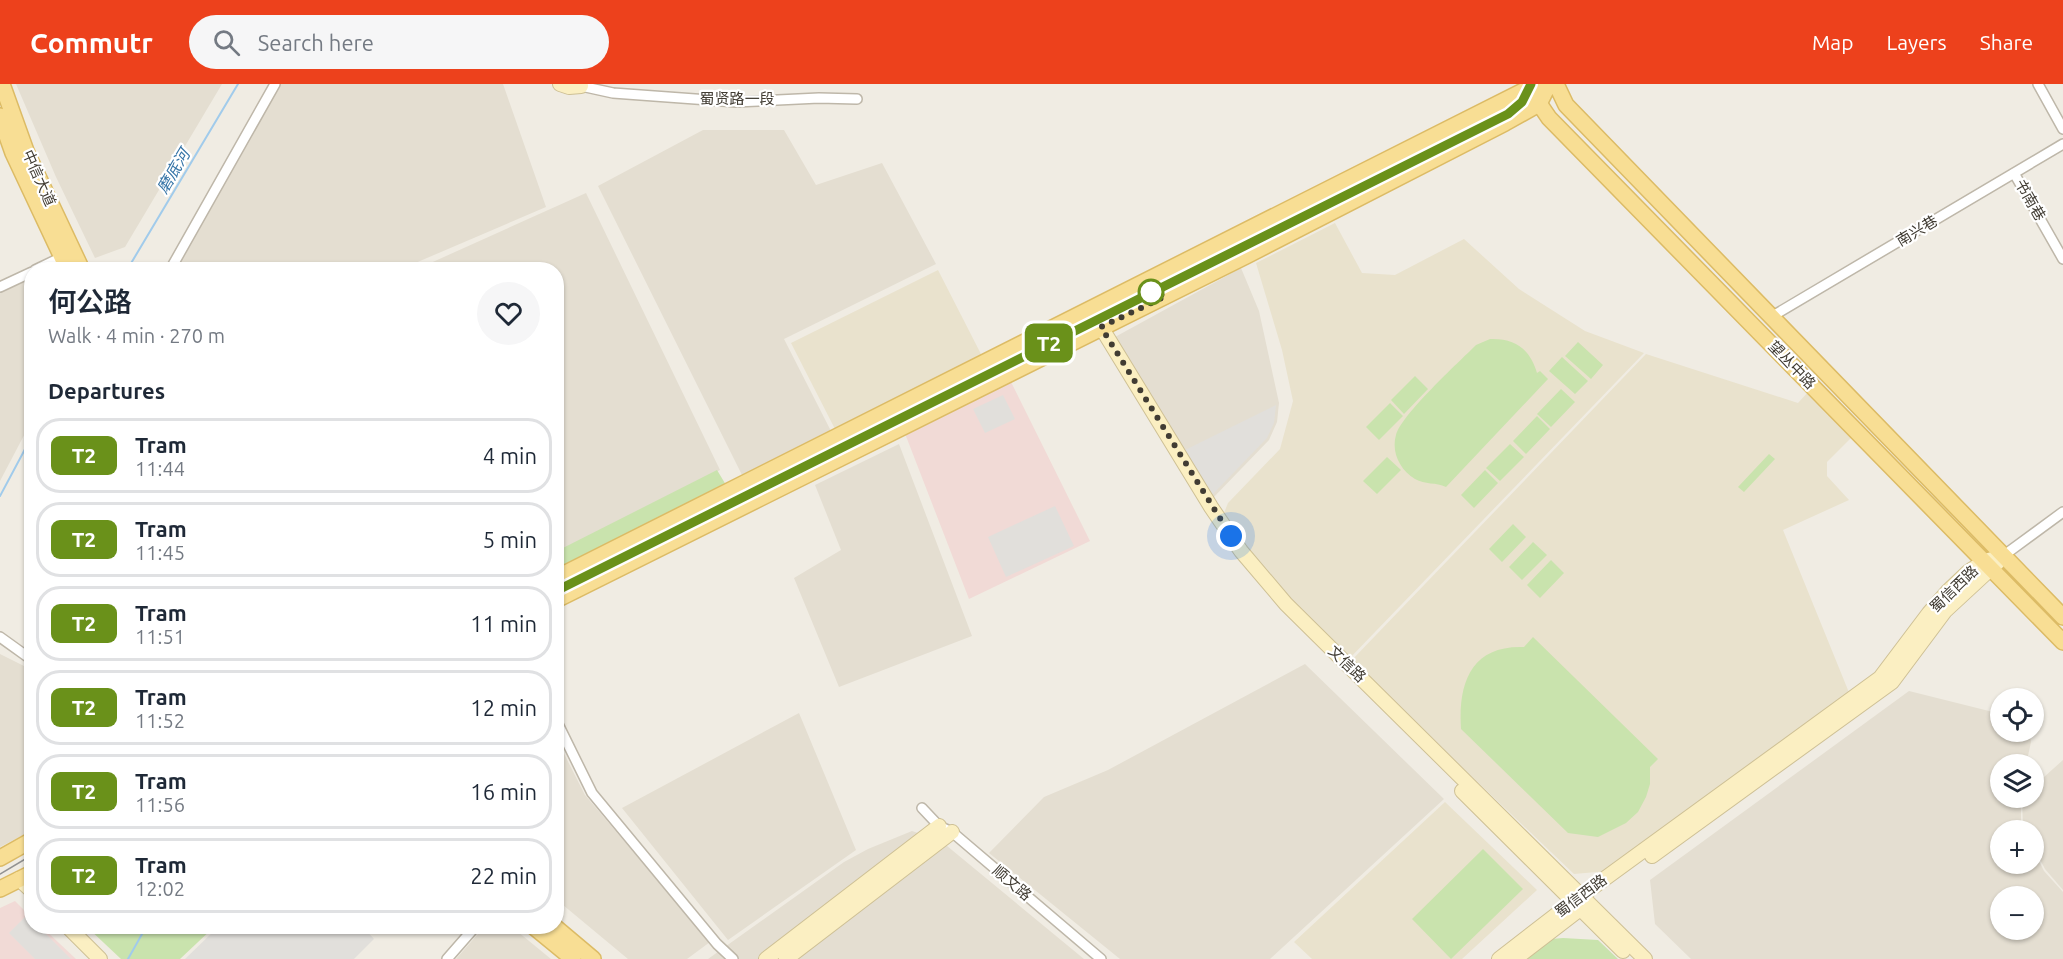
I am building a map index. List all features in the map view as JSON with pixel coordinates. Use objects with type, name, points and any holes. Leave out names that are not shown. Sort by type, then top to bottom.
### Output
[{"type":"main road","name":"中信大道","points":[[2,84],[26,151],[78,262]]},
{"type":"main road","points":[[564,596],[1246,256],[1539,104],[1549,84]]},
{"type":"main road","name":"望丛中路","points":[[1556,84],[1566,105],[2063,617]]},
{"type":"main road","points":[[564,574],[1530,86]]},
{"type":"main road","name":"望丛中路","points":[[1530,86],[1549,118],[2063,642]]},
{"type":"main road","name":"中信大道","points":[[0,116],[14,153],[64,262]]},
{"type":"main road","points":[[0,858],[24,844]]},
{"type":"main road","points":[[0,889],[24,877]]},
{"type":"main road","points":[[543,934],[573,959]]},
{"type":"main road","points":[[563,934],[593,959]]},
{"type":"street","points":[[175,262],[275,84]]},
{"type":"street","name":"蜀贤路一段","points":[[560,84],[569,87],[581,85],[613,93],[736,102],[819,98],[857,99]]},
{"type":"street","points":[[2038,84],[2063,129]]},
{"type":"street","name":"南兴巷","points":[[1771,317],[2063,144]]},
{"type":"street","name":"书南巷","points":[[2014,173],[2063,259]]},
{"type":"street","points":[[0,287],[24,275]]},
{"type":"street","points":[[1098,328],[1205,513],[1280,609],[1581,902],[1645,959]]},
{"type":"street","points":[[2003,556],[2063,512]]},
{"type":"street","name":"蜀信西路","points":[[1499,959],[1581,902],[1880,678],[1929,613],[1968,572],[1988,565],[2003,556]]},
{"type":"street","points":[[0,637],[24,654]]},
{"type":"street","points":[[564,736],[592,793],[717,944],[733,959]]},
{"type":"street","name":"顺文路","points":[[922,808],[1101,959]]},
{"type":"street","points":[[766,959],[945,829]]},
{"type":"street","points":[[786,959],[945,829]]},
{"type":"street","points":[[1581,902],[1632,959]]},
{"type":"street","name":"蜀信西路","points":[[1515,959],[1581,902]]},
{"type":"street","points":[[75,934],[100,959]]},
{"type":"street","points":[[447,959],[469,934]]},
{"type":"shaded area","points":[[16,84],[222,84],[125,247],[95,258],[56,177]]},
{"type":"shaded area","points":[[279,84],[503,84],[546,207],[418,262],[179,262]]},
{"type":"shaded area","points":[[703,130],[784,130],[816,185],[882,163],[936,264],[784,339],[833,435],[743,477],[598,186]]},
{"type":"shaded area","points":[[586,193],[720,470],[564,549],[564,262],[433,262]]},
{"type":"shaded area","points":[[1335,223],[1362,273],[1395,275],[1464,239],[1519,289],[1585,331],[1644,353],[1349,659],[1277,589],[1225,524],[1224,513],[1228,503],[1280,449],[1293,401],[1282,350],[1256,263]]},
{"type":"shaded area","points":[[1241,268],[1259,311],[1279,403],[1277,422],[1269,440],[1212,499],[1115,337]]},
{"type":"shaded area","points":[[938,270],[983,358],[836,431],[791,343]]},
{"type":"shaded area","points":[[24,282],[24,435],[0,481],[0,293]]},
{"type":"shaded area","points":[[1646,354],[1798,403],[1808,392],[1854,435],[1827,462],[1827,476],[1849,500],[1783,530],[1850,695],[1608,871],[1574,874],[1351,661]]},
{"type":"shaded area","points":[[1011,382],[1090,541],[969,599],[904,431]]},
{"type":"shaded area","points":[[1003,395],[1015,419],[985,433],[973,409]]},
{"type":"shaded area","points":[[1276,405],[1274,423],[1267,438],[1212,495],[1185,450]]},
{"type":"shaded area","points":[[899,444],[972,636],[839,687],[794,578],[841,550],[815,485]]},
{"type":"shaded area","points":[[1055,506],[1074,546],[1006,577],[988,537]]},
{"type":"shaded area","points":[[0,654],[24,666],[24,835],[0,847]]},
{"type":"shaded area","points":[[1305,664],[1444,799],[1270,959],[1120,959],[989,853],[1044,797],[1108,770]]},
{"type":"shaded area","points":[[1909,691],[1990,711],[1990,742],[2031,742],[2028,754],[1990,754],[1990,808],[2021,808],[2021,820],[1990,820],[1990,874],[2044,874],[2044,871],[2063,892],[2063,959],[1691,959],[1655,924],[1650,880]]},
{"type":"shaded area","points":[[799,713],[856,850],[728,940],[622,808]]},
{"type":"shaded area","points":[[564,754],[585,795],[710,942],[687,959],[628,959],[564,906]]},
{"type":"shaded area","points":[[2063,760],[2063,890],[2044,867],[2044,820],[2023,820],[2022,808],[2044,808],[2044,777]]},
{"type":"shaded area","points":[[1445,802],[1537,890],[1462,959],[1312,959],[1294,942]]},
{"type":"shaded area","points":[[912,831],[941,841],[1084,959],[708,959],[844,862],[868,849]]},
{"type":"shaded area","points":[[15,901],[24,910],[24,934],[49,934],[76,959],[0,959],[0,908]]},
{"type":"shaded area","points":[[24,918],[24,934],[46,934],[71,959],[35,959],[9,933]]},
{"type":"shaded area","points":[[211,934],[369,934],[374,939],[354,959],[185,959]]},
{"type":"shaded area","points":[[478,934],[521,934],[551,959],[456,959]]},
{"type":"green space","points":[[1490,339],[1514,343],[1526,351],[1537,373],[1540,371],[1548,379],[1446,487],[1415,479],[1401,466],[1396,454],[1395,441],[1400,426],[1432,389],[1476,345]]},
{"type":"green space","points":[[1578,342],[1603,365],[1591,379],[1565,356]]},
{"type":"green space","points":[[1562,357],[1588,381],[1575,394],[1549,371]]},
{"type":"green space","points":[[1415,376],[1428,389],[1404,414],[1391,400]]},
{"type":"green space","points":[[1561,389],[1575,402],[1551,427],[1537,414]]},
{"type":"green space","points":[[1390,403],[1403,416],[1379,440],[1366,427]]},
{"type":"green space","points":[[1537,416],[1550,429],[1526,454],[1513,441]]},
{"type":"green space","points":[[1510,444],[1524,457],[1500,481],[1486,468]]},
{"type":"green space","points":[[1769,454],[1775,459],[1744,492],[1738,487]]},
{"type":"green space","points":[[1387,457],[1401,470],[1377,494],[1363,481]]},
{"type":"green space","points":[[717,470],[726,485],[564,566],[564,547]]},
{"type":"green space","points":[[1485,470],[1498,483],[1474,508],[1461,495]]},
{"type":"green space","points":[[1513,524],[1526,537],[1502,562],[1489,549]]},
{"type":"green space","points":[[1533,542],[1547,555],[1522,580],[1509,567]]},
{"type":"green space","points":[[1551,560],[1564,573],[1540,598],[1527,585]]},
{"type":"green space","points":[[1533,637],[1658,759],[1650,767],[1650,784],[1638,812],[1626,823],[1598,837],[1568,833],[1461,729],[1462,696],[1472,670],[1491,652],[1524,647]]},
{"type":"green space","points":[[1483,849],[1523,889],[1451,959],[1412,919]]},
{"type":"green space","points":[[94,934],[207,934],[180,959],[121,959]]},
{"type":"green space","points":[[1551,939],[1598,940],[1618,959],[1526,959]]},
{"type":"waterway","name":"磨底河","points":[[132,262],[238,84]]},
{"type":"waterway","name":"磨底河","points":[[0,496],[24,451]]},
{"type":"waterway","name":"磨底河","points":[[128,959],[142,934]]},
{"type":"tram line","points":[[564,587],[1508,114],[1522,102],[1531,84]]},
{"type":"tram line","name":"T2","points":[[564,587],[1508,114],[1522,102],[1531,84]]},
{"type":"tram line","points":[[0,874],[24,860]]},
{"type":"route","points":[[1151,292],[1166,296],[1101,327],[1231,536]]}]
